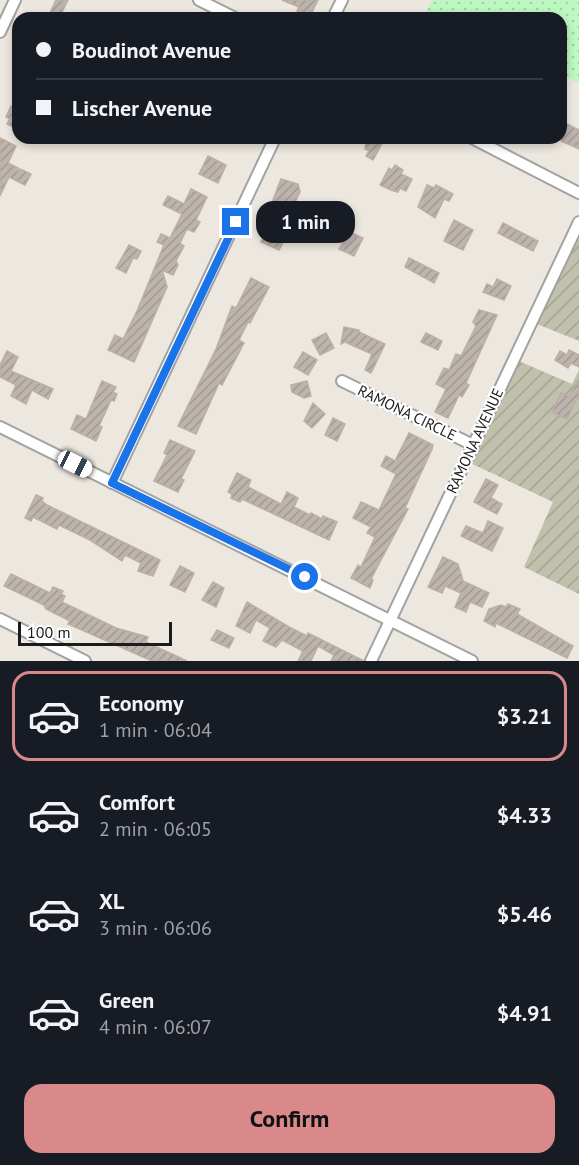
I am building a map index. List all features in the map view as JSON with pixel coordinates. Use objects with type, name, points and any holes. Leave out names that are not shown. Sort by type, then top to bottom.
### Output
[{"type":"street","points":[[0,32],[15,0]]},
{"type":"street","points":[[199,0],[223,12]]},
{"type":"street","points":[[112,483],[272,144]]},
{"type":"street","points":[[484,144],[579,193]]},
{"type":"street","name":"RAMONA AVENUE","points":[[371,661],[579,222]]},
{"type":"street","name":"RAMONA CIRCLE","points":[[342,381],[473,446]]},
{"type":"street","points":[[0,427],[472,661]]},
{"type":"street","points":[[0,619],[85,661]]},
{"type":"street","points":[[58,661],[63,650]]},
{"type":"shaded area","points":[[579,222],[579,341],[532,322]]},
{"type":"shaded area","points":[[514,359],[572,384],[579,370],[579,594],[524,567],[553,502],[466,461]]},
{"type":"green space","points":[[432,0],[579,0],[579,83],[567,77],[567,12],[426,12]]},
{"type":"building","points":[[56,0],[68,0],[62,12],[50,12]]},
{"type":"building","points":[[282,0],[318,0],[312,12],[297,11],[299,7]]},
{"type":"building","points":[[11,106],[12,126],[7,124],[10,119],[6,117]]},
{"type":"building","points":[[567,124],[579,130],[579,149],[567,144]]},
{"type":"building","points":[[0,138],[16,146],[8,163],[18,168],[18,172],[20,169],[31,174],[25,185],[9,177],[0,196]]},
{"type":"building","points":[[366,144],[382,144],[373,160],[366,156],[369,151],[365,149]]},
{"type":"building","points":[[208,156],[226,165],[218,183],[199,174]]},
{"type":"building","points":[[395,165],[403,170],[401,174],[412,179],[406,191],[400,188],[398,192],[380,185],[389,168],[392,170]]},
{"type":"building","points":[[281,179],[298,184],[300,192],[291,211],[298,215],[279,250],[261,242],[273,219],[267,216]]},
{"type":"building","points":[[427,185],[434,188],[436,185],[453,194],[449,201],[444,199],[435,218],[418,207]]},
{"type":"building","points":[[191,189],[207,197],[196,220],[200,222],[194,232],[187,229],[180,243],[184,246],[176,261],[178,265],[173,275],[162,270],[167,287],[134,362],[108,350],[115,335],[123,339],[137,311],[164,245],[157,242],[161,234],[170,238],[182,214],[163,205],[168,196],[184,204]]},
{"type":"building","points":[[454,220],[473,230],[463,250],[444,241]]},
{"type":"building","points":[[503,223],[538,241],[533,251],[498,233]]},
{"type":"building","points":[[350,232],[363,238],[354,256],[339,249]]},
{"type":"building","points":[[129,245],[141,251],[137,259],[133,258],[126,273],[116,268]]},
{"type":"building","points":[[409,258],[439,273],[434,283],[405,267]]},
{"type":"building","points":[[251,278],[269,287],[239,340],[244,343],[222,385],[219,383],[196,434],[178,426],[216,349],[232,306],[236,308]]},
{"type":"building","points":[[497,279],[511,286],[504,300],[483,292],[487,284],[493,287]]},
{"type":"building","points":[[479,310],[497,315],[466,383],[469,385],[462,397],[459,395],[448,418],[435,412],[446,389],[436,384],[444,368],[449,370],[456,354],[461,356],[476,326],[473,322]]},
{"type":"building","points":[[344,327],[359,330],[385,344],[371,373],[365,370],[372,354],[347,341],[341,344]]},
{"type":"building","points":[[326,333],[334,348],[320,355],[312,340]]},
{"type":"building","points":[[426,333],[442,341],[438,350],[421,342]]},
{"type":"building","points":[[569,350],[579,355],[579,367],[571,363],[568,368],[555,360],[560,351],[567,355]]},
{"type":"building","points":[[7,351],[18,357],[11,371],[53,389],[48,399],[32,390],[26,404],[11,396],[16,385],[0,377],[0,365]]},
{"type":"building","points":[[303,352],[317,360],[308,375],[294,367]]},
{"type":"building","points":[[102,381],[116,387],[113,392],[117,394],[114,401],[111,400],[99,426],[102,427],[96,441],[71,429],[77,415],[86,419]]},
{"type":"building","points":[[307,381],[311,396],[304,398],[292,392],[291,385]]},
{"type":"building","points":[[577,382],[579,394],[567,419],[552,412],[561,393],[569,396]]},
{"type":"building","points":[[313,403],[325,414],[312,428],[304,421]]},
{"type":"building","points":[[333,418],[345,424],[337,441],[325,435]]},
{"type":"building","points":[[409,433],[433,445],[432,449],[405,508],[408,509],[371,579],[373,580],[370,588],[351,578],[358,565],[361,567],[375,537],[367,533],[371,527],[353,518],[361,502],[379,510],[396,474],[381,466],[386,456],[395,461]]},
{"type":"building","points":[[170,440],[195,451],[181,479],[184,480],[178,492],[154,481],[167,455],[164,453]]},
{"type":"building","points":[[237,473],[251,480],[248,487],[281,504],[287,492],[298,498],[294,507],[310,515],[311,513],[322,519],[323,516],[337,522],[329,540],[242,499],[240,502],[231,498],[232,494],[228,492]]},
{"type":"building","points":[[486,479],[498,485],[491,498],[502,504],[497,514],[474,502]]},
{"type":"building","points":[[36,495],[43,498],[42,501],[47,505],[160,560],[153,576],[138,571],[141,563],[125,555],[122,561],[90,540],[59,525],[57,529],[33,517],[31,521],[25,518]]},
{"type":"building","points":[[488,521],[503,528],[492,551],[461,536],[466,526],[483,533]]},
{"type":"building","points":[[443,557],[458,564],[463,581],[489,593],[482,607],[470,602],[466,612],[455,607],[461,593],[445,586],[442,593],[428,587]]},
{"type":"building","points":[[180,566],[194,573],[185,592],[170,585]]},
{"type":"building","points":[[11,574],[50,593],[53,587],[63,591],[61,594],[65,596],[62,602],[116,628],[148,637],[146,642],[187,661],[152,661],[68,624],[70,621],[46,609],[44,605],[4,586]]},
{"type":"building","points":[[213,582],[224,588],[216,607],[202,600]]},
{"type":"building","points":[[247,602],[289,627],[307,636],[308,633],[364,661],[331,661],[334,655],[318,646],[311,661],[298,661],[303,651],[282,640],[276,647],[263,641],[270,628],[256,620],[250,633],[236,626]]},
{"type":"building","points":[[508,604],[520,609],[517,614],[573,646],[567,658],[496,623],[495,627],[484,621],[489,609],[501,605],[506,607]]},
{"type":"building","points":[[217,630],[234,638],[229,648],[211,640]]},
{"type":"route","points":[[236,222],[112,483],[305,577]]}]
